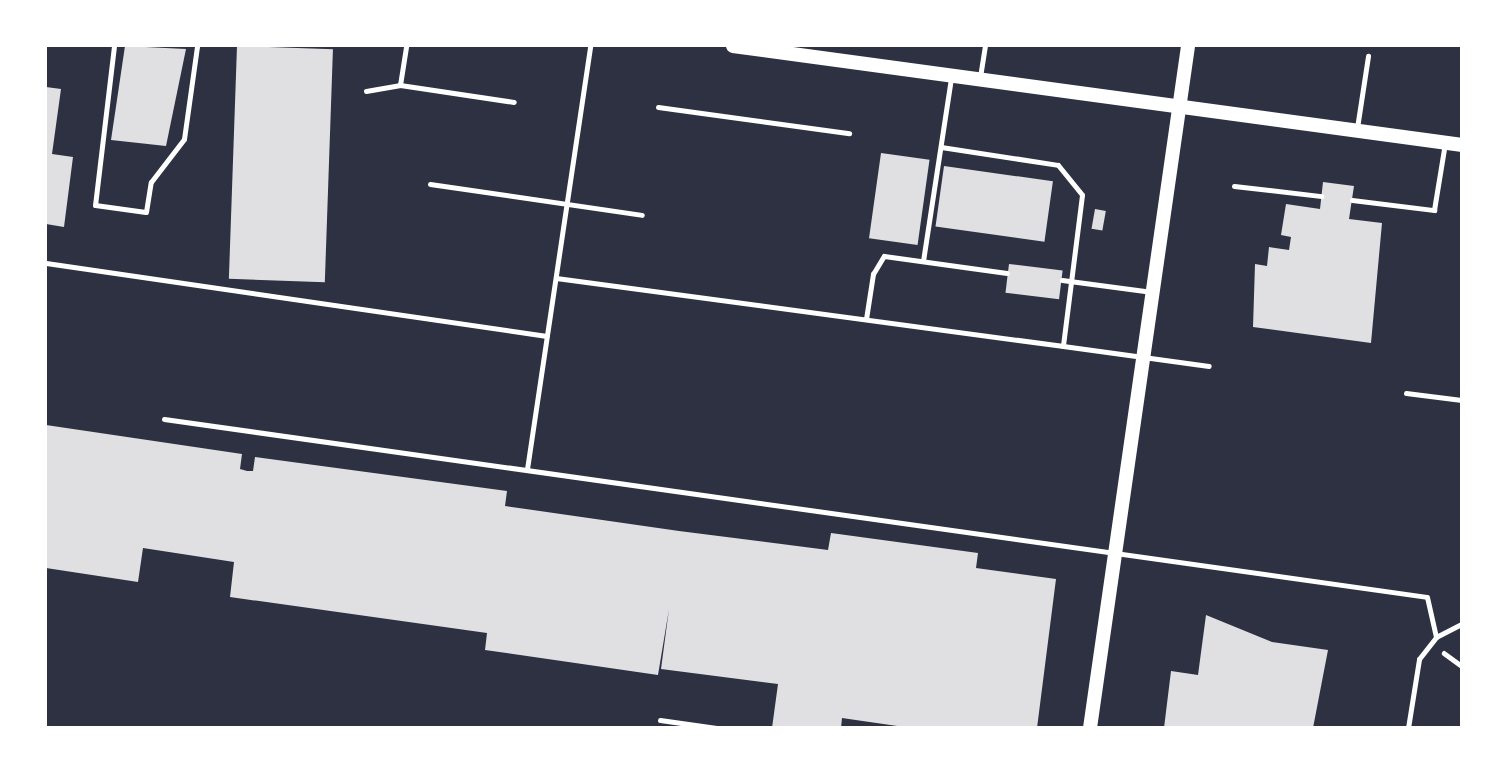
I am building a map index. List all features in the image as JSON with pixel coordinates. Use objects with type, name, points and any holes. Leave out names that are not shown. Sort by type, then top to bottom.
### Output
[{"type":"main road","points":[[733,46],[1461,145]]},
{"type":"main road","points":[[1090,727],[1188,46]]},
{"type":"lane","points":[[114,46],[95,205],[146,212],[151,182],[184,139],[198,46]]},
{"type":"lane","points":[[400,85],[406,46]]},
{"type":"lane","points":[[527,470],[590,46]]},
{"type":"lane","points":[[980,80],[985,46]]},
{"type":"lane","points":[[1356,131],[1368,56]]},
{"type":"lane","points":[[923,261],[951,76]]},
{"type":"lane","points":[[366,91],[400,85],[514,102]]},
{"type":"lane","points":[[658,107],[849,133]]},
{"type":"lane","points":[[1352,200],[1434,210],[1445,143]]},
{"type":"lane","points":[[941,147],[1058,165],[1082,195],[1076,282],[1063,346]]},
{"type":"lane","points":[[430,184],[642,215]]},
{"type":"lane","points":[[1234,186],[1321,196]]},
{"type":"lane","points":[[866,319],[873,274],[884,256],[1007,273]]},
{"type":"lane","points":[[46,263],[547,336]]},
{"type":"lane","points":[[556,278],[1209,366]]},
{"type":"lane","points":[[1062,280],[1152,292]]},
{"type":"lane","points":[[1406,393],[1461,400]]},
{"type":"lane","points":[[164,419],[1115,550],[1427,597],[1436,637]]},
{"type":"lane","points":[[1408,727],[1419,659],[1436,637],[1461,624]]},
{"type":"lane","points":[[660,720],[716,727]]},
{"type":"path","points":[[1444,653],[1461,666]]},
{"type":"building","points":[[125,46],[186,49],[166,146],[111,140]]},
{"type":"building","points":[[237,46],[333,49],[325,282],[229,279]]},
{"type":"building","points":[[46,87],[61,89],[52,154],[73,157],[64,227],[46,224]]},
{"type":"building","points":[[881,153],[930,160],[918,245],[869,238]]},
{"type":"building","points":[[944,166],[1053,181],[1044,242],[936,226]]},
{"type":"building","points":[[1323,182],[1354,186],[1349,219],[1382,223],[1371,343],[1253,327],[1255,264],[1267,266],[1269,247],[1289,250],[1291,237],[1281,235],[1286,204],[1320,209]]},
{"type":"building","points":[[1095,209],[1106,211],[1102,231],[1092,229]]},
{"type":"building","points":[[1009,264],[1063,271],[1059,299],[1005,293]]},
{"type":"building","points":[[46,425],[242,454],[240,469],[247,471],[253,471],[255,457],[507,491],[505,506],[679,531],[828,550],[831,533],[978,553],[976,568],[1056,579],[1037,728],[911,728],[842,718],[841,728],[772,728],[778,684],[661,669],[669,609],[658,675],[485,650],[487,633],[230,597],[234,562],[143,548],[138,582],[46,568]]},
{"type":"building","points":[[1206,615],[1272,642],[1328,650],[1313,728],[1164,728],[1171,671],[1198,675]]}]
